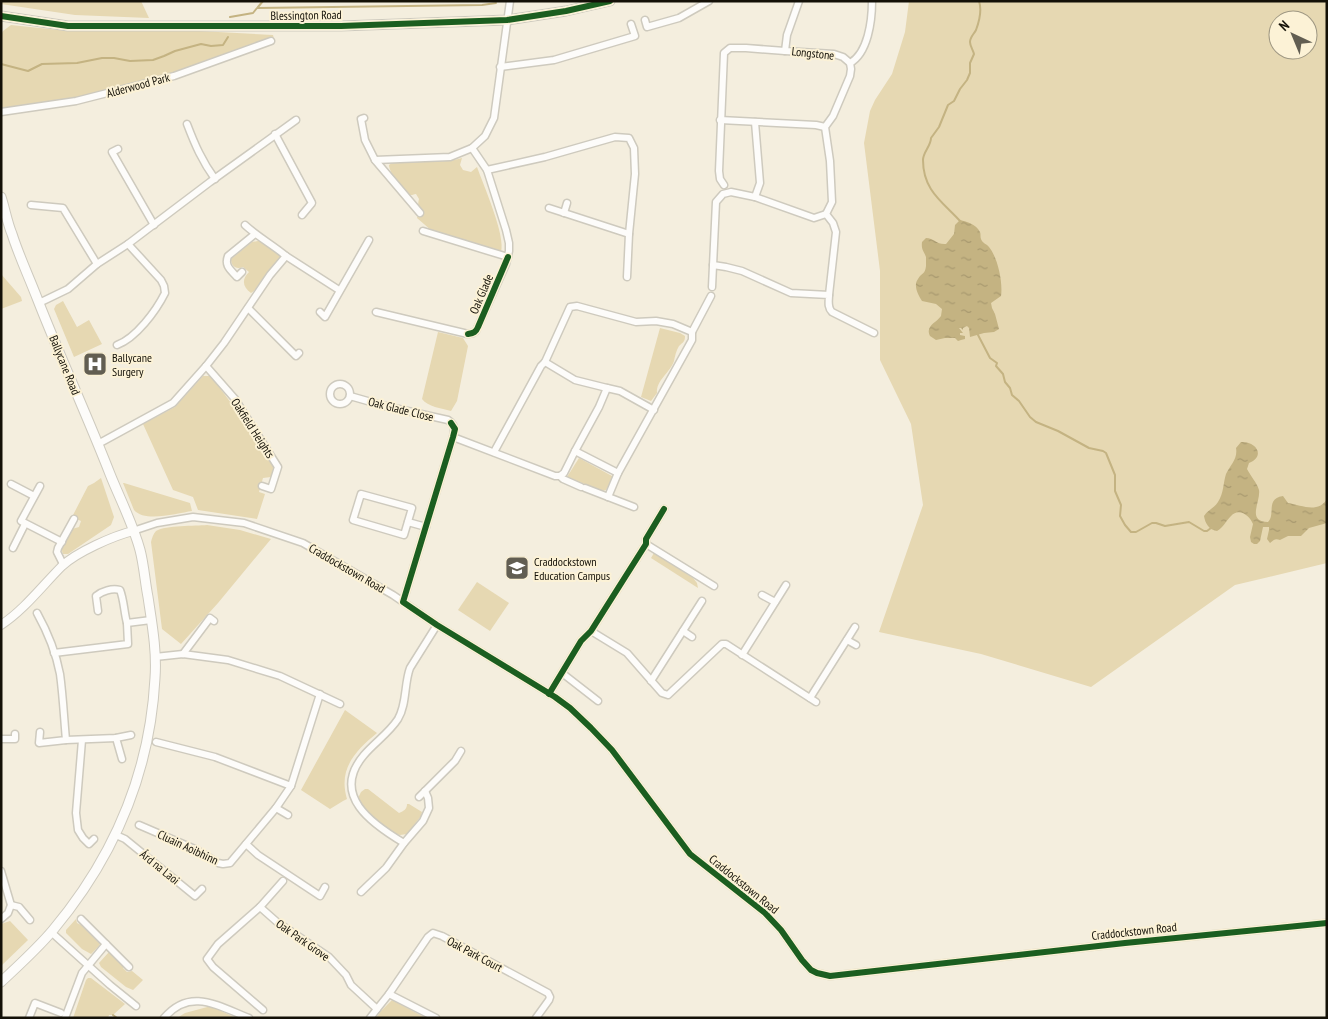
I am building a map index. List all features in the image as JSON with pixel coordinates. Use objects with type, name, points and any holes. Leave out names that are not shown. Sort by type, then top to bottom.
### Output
[{"type":"main road","name":"Blessington Road","points":[[1,16],[68,26],[341,26],[507,20],[566,11],[610,1]]},
{"type":"main road","name":"Ballycane Road","points":[[1,197],[11,233],[133,530],[140,551],[155,656],[155,678],[149,737],[134,790],[116,835],[86,886],[52,932],[1,982]]},
{"type":"street","points":[[376,160],[450,157],[472,148],[485,136],[494,118],[510,1]]},
{"type":"street","points":[[644,20],[647,27],[679,18],[709,1]]},
{"type":"street","name":"Longstone","points":[[799,1],[788,34],[785,50],[834,54],[843,57],[850,64],[858,57],[864,44],[870,26],[872,1]]},
{"type":"street","points":[[500,67],[554,60],[635,36],[631,24]]},
{"type":"street","name":"Alderwood Park","points":[[1,112],[76,101],[172,76],[271,41]]},
{"type":"street","points":[[724,185],[720,179],[719,172],[724,53],[730,48],[785,50]]},
{"type":"street","points":[[712,287],[716,202],[723,194],[731,192],[755,197],[814,218],[826,214],[832,202],[830,162],[825,127],[833,116],[850,76],[850,64]]},
{"type":"street","points":[[364,118],[361,119],[365,140],[376,160],[420,213]]},
{"type":"street","points":[[39,303],[68,289],[97,264],[128,244],[296,120]]},
{"type":"street","points":[[720,120],[825,127]]},
{"type":"street","points":[[755,122],[760,183],[755,197]]},
{"type":"street","points":[[187,124],[204,163],[215,179]]},
{"type":"street","points":[[275,134],[312,203],[302,215]]},
{"type":"street","points":[[487,170],[545,157],[615,137],[629,138],[634,148],[635,174],[628,234],[627,277]]},
{"type":"street","name":"Oak Glade","points":[[376,312],[468,334],[476,331],[508,257],[509,242],[487,170],[472,148]]},
{"type":"street","points":[[118,149],[112,152],[154,225]]},
{"type":"street","points":[[564,213],[567,203]]},
{"type":"street","points":[[31,205],[63,208],[97,264]]},
{"type":"street","points":[[548,208],[628,234]]},
{"type":"street","points":[[826,214],[836,227],[829,309],[874,333]]},
{"type":"street","points":[[245,225],[286,256],[339,290]]},
{"type":"street","points":[[423,231],[508,257]]},
{"type":"street","points":[[242,272],[237,277],[228,267],[226,261],[228,256],[255,234]]},
{"type":"street","points":[[320,312],[325,317],[369,240]]},
{"type":"street","points":[[117,345],[130,337],[145,322],[154,312],[165,293],[164,286],[160,280],[128,244]]},
{"type":"street","points":[[98,444],[173,403],[224,343],[270,275],[286,256]]},
{"type":"street","points":[[713,265],[742,271],[791,293],[829,295]]},
{"type":"street","points":[[608,497],[618,473],[692,340],[692,332],[711,296]]},
{"type":"street","points":[[494,452],[540,366],[545,362],[570,307],[577,306],[636,322],[656,321],[672,324],[692,332]]},
{"type":"street","points":[[248,308],[296,356],[299,353]]},
{"type":"street","points":[[545,362],[575,380],[620,391],[654,410]]},
{"type":"street","name":"Oakfield Heights","points":[[206,366],[235,399],[278,467],[271,489],[262,486]]},
{"type":"street","points":[[560,476],[564,473],[599,407],[606,388]]},
{"type":"street","name":"Oak Glade Close","points":[[350,396],[448,420],[455,429],[453,437]]},
{"type":"street","points":[[403,602],[453,437],[555,476],[560,476],[563,479],[634,507]]},
{"type":"street","points":[[575,451],[618,473]]},
{"type":"street","points":[[11,484],[34,496]]},
{"type":"street","points":[[40,486],[20,521],[62,542]]},
{"type":"street","points":[[361,494],[412,508],[408,522],[404,535],[353,520],[361,494]]},
{"type":"street","points":[[549,694],[581,641],[591,631],[646,544],[646,539],[664,509]]},
{"type":"street","name":"Craddockstown Road","points":[[1,626],[24,606],[63,564],[88,549],[121,534],[157,523],[193,517],[244,523],[303,543],[403,602],[570,708],[612,750],[690,854],[765,914],[781,930],[811,970],[830,976],[1327,922]]},
{"type":"street","points":[[63,564],[58,548],[74,519]]},
{"type":"street","points":[[408,522],[426,527]]},
{"type":"street","points":[[13,548],[26,524]]},
{"type":"street","points":[[646,544],[714,586]]},
{"type":"street","points":[[742,655],[786,585]]},
{"type":"street","points":[[54,654],[128,644],[127,623],[120,590],[114,589],[96,596],[98,610]]},
{"type":"street","points":[[762,594],[775,602]]},
{"type":"street","points":[[652,681],[702,601]]},
{"type":"street","points":[[36,613],[44,627],[60,674],[66,740]]},
{"type":"street","points":[[127,623],[151,620]]},
{"type":"street","points":[[183,654],[212,620]]},
{"type":"street","points":[[404,843],[387,833],[362,811],[351,791],[351,780],[363,756],[392,727],[398,718],[403,708],[410,668],[437,625]]},
{"type":"street","points":[[810,698],[855,627]]},
{"type":"street","points":[[591,631],[627,653],[662,693],[668,695],[722,644],[726,644],[816,702]]},
{"type":"street","points":[[683,632],[692,638]]},
{"type":"street","points":[[847,640],[856,645]]},
{"type":"street","points":[[155,656],[183,654],[228,660],[280,676],[340,704]]},
{"type":"street","points":[[562,673],[598,702]]},
{"type":"street","name":"Cluain Aoibhinn","points":[[139,825],[148,832],[197,850],[218,863],[230,863],[276,808],[291,786],[320,694]]},
{"type":"street","points":[[40,732],[39,743],[116,738],[131,735]]},
{"type":"street","points":[[1,739],[15,739],[15,734]]},
{"type":"street","points":[[116,738],[122,759]]},
{"type":"street","points":[[82,740],[76,813],[78,830],[89,844],[94,839]]},
{"type":"street","points":[[156,742],[215,757],[291,786]]},
{"type":"street","points":[[419,798],[456,761],[461,751]]},
{"type":"street","points":[[361,892],[386,868],[423,821],[429,808],[425,791]]},
{"type":"street","points":[[276,808],[288,815]]},
{"type":"street","name":"Árd na Laoi","points":[[116,835],[125,839],[195,896],[202,889]]},
{"type":"street","points":[[246,844],[258,855],[320,896],[325,887]]},
{"type":"street","points":[[1,870],[11,905],[8,913],[1,919]]},
{"type":"street","points":[[264,1010],[213,967],[207,959],[218,944],[260,907],[282,881]]},
{"type":"street","points":[[11,905],[19,907],[30,920]]},
{"type":"street","name":"Oak Park Grove","points":[[260,907],[277,922],[330,957],[352,985],[377,1009]]},
{"type":"street","points":[[81,920],[129,967]]},
{"type":"street","points":[[52,932],[136,1006]]},
{"type":"street","name":"Oak Park Court","points":[[377,1009],[428,937],[433,933],[442,936],[548,994],[549,1000],[536,1018]]},
{"type":"street","points":[[29,1018],[35,1003],[63,1015],[82,973],[106,944]]},
{"type":"street","points":[[388,994],[436,1018]]},
{"type":"street","points":[[164,1018],[176,1006],[194,1000],[204,1001],[249,1018]]},
{"type":"street","points":[[370,1018],[377,1009]]},
{"type":"shaded area","points":[[1,1],[141,1],[149,18],[75,15],[1,4]]},
{"type":"shaded area","points":[[909,1],[1327,1],[1327,563],[1235,585],[1091,687],[981,654],[879,632],[923,505],[911,424],[880,360],[880,271],[864,143],[870,111],[892,74],[905,32]]},
{"type":"shaded area","points":[[11,25],[69,31],[199,31],[273,35],[274,39],[173,74],[75,100],[1,109],[1,35]]},
{"type":"shaded area","points":[[462,158],[460,165],[463,170],[471,172],[477,167],[497,223],[502,244],[501,252],[432,231],[417,218],[419,199],[416,194],[409,195],[402,188],[393,176],[389,165],[408,159],[446,161]]},
{"type":"shaded area","points":[[262,241],[280,255],[280,260],[251,293],[244,283],[249,272],[243,267],[234,267],[231,259],[252,242]]},
{"type":"shaded area","points":[[1,274],[21,297],[22,301],[1,309]]},
{"type":"shaded area","points":[[63,301],[77,327],[89,320],[102,344],[74,357],[54,309],[56,305]]},
{"type":"shaded area","points":[[660,328],[680,333],[685,338],[651,401],[641,397]]},
{"type":"shaded area","points":[[438,332],[463,338],[468,346],[457,401],[451,411],[431,406],[422,399]]},
{"type":"shaded area","points":[[203,376],[211,376],[274,467],[271,477],[263,478],[259,492],[265,494],[257,519],[198,510],[193,497],[173,490],[143,424],[175,407]]},
{"type":"shaded area","points":[[579,458],[612,476],[613,478],[606,490],[602,491],[567,477]]},
{"type":"shaded area","points":[[101,478],[114,517],[111,525],[68,554],[63,554],[62,548],[65,541],[72,529],[79,527],[81,521],[72,517],[88,486]]},
{"type":"shaded area","points":[[123,483],[190,503],[192,511],[153,517],[139,514],[134,510]]},
{"type":"shaded area","points":[[207,525],[240,530],[271,539],[181,644],[162,629],[151,542],[155,532],[161,529]]},
{"type":"shaded area","points":[[654,553],[693,578],[698,588],[651,558]]},
{"type":"shaded area","points":[[477,582],[509,603],[490,631],[458,610]]},
{"type":"shaded area","points":[[345,710],[377,733],[350,761],[345,779],[347,799],[330,809],[301,790]]},
{"type":"shaded area","points":[[365,789],[368,789],[399,813],[405,810],[407,804],[409,804],[422,812],[421,816],[407,834],[393,833],[367,812],[358,798]]},
{"type":"shaded area","points":[[76,919],[77,923],[100,944],[91,954],[82,949],[66,933],[66,930]]},
{"type":"shaded area","points":[[10,921],[28,940],[1,966],[1,924]]},
{"type":"shaded area","points":[[109,952],[123,964],[123,968],[127,972],[132,971],[143,980],[133,990],[126,987],[101,967],[99,963]]},
{"type":"shaded area","points":[[88,978],[91,978],[125,1004],[113,1015],[109,1015],[108,1018],[73,1018]]},
{"type":"shaded area","points":[[392,1000],[426,1018],[376,1018]]},
{"type":"shaded area","points":[[211,1006],[236,1018],[177,1018],[185,1013]]},
{"type":"water","points":[[960,220],[978,229],[983,242],[992,252],[997,264],[1001,296],[991,303],[999,329],[994,332],[970,337],[967,326],[963,330],[959,328],[963,333],[960,333],[960,335],[965,336],[965,339],[958,341],[955,338],[936,340],[930,336],[929,330],[941,316],[942,309],[936,304],[922,301],[916,287],[919,277],[926,269],[926,257],[922,249],[922,242],[926,238],[946,244],[954,234],[955,225]]},
{"type":"water","points":[[1241,442],[1255,446],[1258,453],[1257,457],[1249,463],[1247,469],[1259,490],[1256,510],[1258,519],[1268,522],[1272,503],[1283,496],[1288,503],[1309,507],[1319,506],[1327,499],[1327,523],[1309,528],[1301,536],[1288,536],[1270,543],[1267,539],[1269,527],[1263,527],[1260,541],[1257,544],[1251,542],[1252,521],[1241,512],[1234,513],[1217,531],[1210,528],[1206,524],[1204,516],[1220,499],[1226,474],[1235,459],[1236,448]]},
{"type":"waterway","points":[[258,7],[263,1]]},
{"type":"waterway","points":[[961,222],[930,188],[926,180],[923,160],[931,138],[939,127],[948,105],[954,101],[970,73],[970,63],[974,54],[970,40],[979,20],[979,1]]},
{"type":"waterway","points":[[230,17],[253,13],[257,8],[482,5],[496,3]]},
{"type":"waterway","points":[[1,64],[28,71],[42,64],[77,63],[102,58],[130,61],[153,60],[175,51],[201,44],[211,46],[223,45],[228,37]]},
{"type":"waterway","points":[[977,333],[990,358],[997,363],[996,366],[1003,374],[1012,395],[1019,401],[1030,417],[1036,422],[1058,431],[1089,448],[1106,453],[1115,475],[1115,491],[1121,505],[1120,516],[1131,532],[1136,532],[1152,523],[1165,526],[1189,522],[1204,531],[1211,528]]},
{"type":"waterway","points":[[113,1015],[117,1018]]},
{"type":"cycle path","points":[[1,16],[68,26],[341,26],[507,20],[566,11],[610,1]]},
{"type":"cycle path","points":[[468,334],[477,329],[508,257]]},
{"type":"cycle path","points":[[451,423],[455,429],[453,437],[403,602],[570,708],[612,750],[690,854],[765,913],[781,930],[811,970],[830,976],[1125,943],[1327,923]]},
{"type":"cycle path","points":[[549,694],[581,641],[591,631],[646,544],[646,539],[664,509]]},
{"type":"place","name":"Ballycane Surgery","points":[[95,364]]},
{"type":"place","name":"Craddockstown Education Campus","points":[[517,568]]}]
